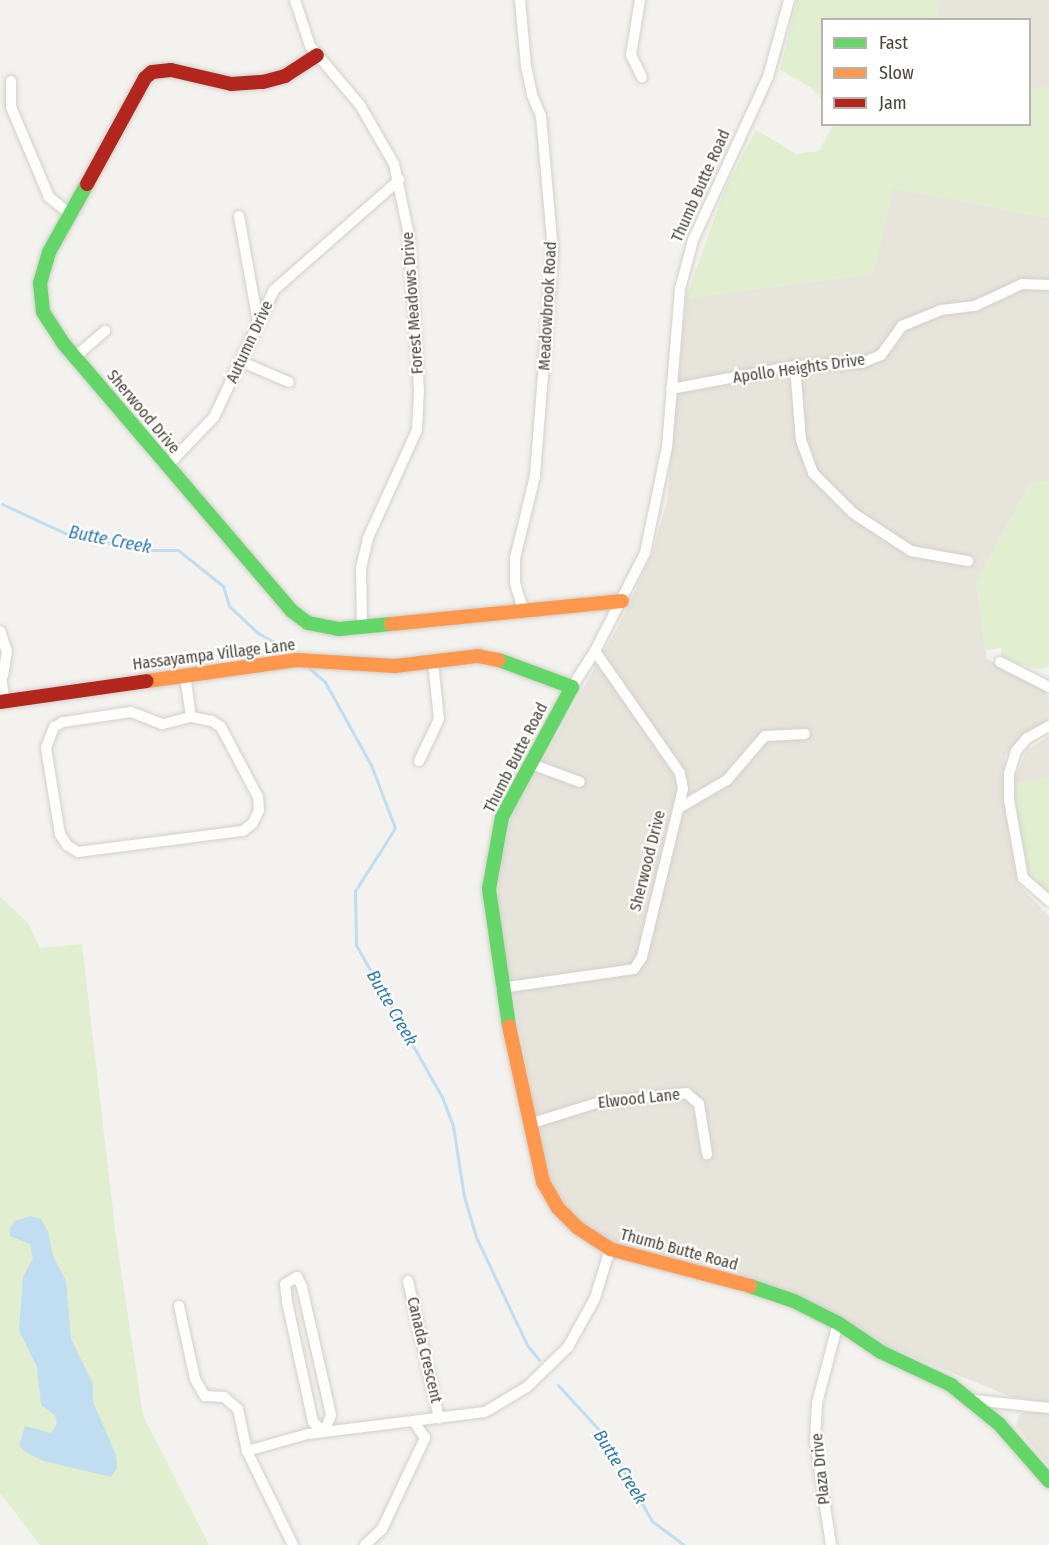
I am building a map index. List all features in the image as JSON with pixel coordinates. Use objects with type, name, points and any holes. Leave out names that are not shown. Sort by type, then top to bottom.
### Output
[{"type":"street","name":"Forest Meadows Drive","points":[[295,0],[300,21],[316,55],[360,105],[394,164],[399,180],[410,247],[419,391],[417,430],[368,538],[361,569],[362,626]]},
{"type":"street","name":"Meadowbrook Road","points":[[520,0],[526,66],[532,95],[541,116],[553,250],[535,476],[514,558],[515,583],[524,612]]},
{"type":"street","points":[[640,0],[632,55],[642,78]]},
{"type":"street","name":"Thumb Butte Road","points":[[789,0],[768,77],[693,240],[680,289],[662,478],[648,542],[622,601],[529,763],[502,817],[489,890],[501,988],[543,1182],[558,1208],[578,1228],[610,1249],[747,1285],[794,1301],[838,1323],[881,1352],[974,1400],[1049,1407]]},
{"type":"street","name":"Sherwood Drive","points":[[316,55],[285,76],[263,82],[231,84],[171,70],[152,72],[103,150],[49,252],[40,284],[43,312],[75,357],[167,466],[208,509],[292,611],[308,623],[326,628],[362,626],[622,601]]},
{"type":"street","points":[[11,81],[11,107],[49,197],[69,213]]},
{"type":"street","name":"Autumn Drive","points":[[167,466],[214,417],[242,362],[274,290],[399,180]]},
{"type":"street","points":[[239,216],[258,322]]},
{"type":"street","name":"Apollo Heights Drive","points":[[671,389],[795,366],[862,363],[881,355],[902,326],[941,310],[975,306],[1022,284],[1049,285]]},
{"type":"street","points":[[75,357],[105,331]]},
{"type":"street","points":[[242,362],[288,382]]},
{"type":"street","points":[[795,366],[801,440],[813,473],[853,513],[911,551],[968,561]]},
{"type":"street","points":[[0,631],[7,651],[1,674],[3,702]]},
{"type":"street","name":"Sherwood Drive","points":[[501,988],[634,969],[642,957],[683,789],[680,773],[595,651]]},
{"type":"street","name":"Hassayampa Village Lane","points":[[3,702],[297,660],[395,666],[478,656],[514,662],[572,687]]},
{"type":"street","points":[[1000,662],[1049,687]]},
{"type":"street","points":[[419,761],[440,719],[433,663]]},
{"type":"street","points":[[185,675],[191,717]]},
{"type":"street","points":[[131,712],[162,724],[191,717],[212,721],[221,728],[258,797],[259,810],[253,823],[243,831],[78,852],[67,845],[60,834],[46,748],[54,728],[63,722],[131,712]]},
{"type":"street","points":[[1049,726],[1027,738],[1016,751],[1009,774],[1009,800],[1023,878],[1049,902]]},
{"type":"street","points":[[679,808],[727,780],[765,736],[805,734]]},
{"type":"street","points":[[529,763],[580,782]]},
{"type":"street","name":"Elwood Lane","points":[[529,1124],[597,1103],[686,1093],[699,1104],[707,1154]]},
{"type":"street","points":[[247,1451],[324,1432],[416,1424],[485,1412],[527,1387],[568,1347],[595,1298],[610,1249]]},
{"type":"street","points":[[297,1277],[302,1287],[331,1415],[324,1432],[313,1422],[287,1302],[285,1284],[297,1277]]},
{"type":"street","name":"Canada Crescent","points":[[408,1281],[439,1419]]},
{"type":"street","points":[[179,1306],[195,1379],[205,1396],[224,1397],[238,1409],[247,1451],[292,1545]]},
{"type":"street","name":"Plaza Drive","points":[[831,1545],[816,1441],[817,1403],[838,1323]]},
{"type":"street","points":[[974,1400],[1049,1481]]},
{"type":"street","points":[[372,1543],[425,1438],[416,1424]]},
{"type":"shaded area","points":[[940,0],[1049,0],[1049,87],[1031,90],[1031,18],[936,18]]},
{"type":"shaded area","points":[[893,188],[1049,218],[1049,481],[1030,484],[976,582],[987,659],[1044,690],[1049,698],[1049,719],[1019,740],[1005,756],[1003,784],[1018,884],[1049,916],[1049,1402],[1012,1397],[888,1347],[838,1314],[796,1295],[614,1242],[583,1224],[557,1194],[545,1165],[497,908],[501,861],[512,816],[621,621],[652,554],[667,501],[686,298],[873,274]]},
{"type":"shaded area","points":[[1049,736],[1049,778],[1012,784],[1026,751]]},
{"type":"shaded area","points":[[1026,1412],[1049,1412],[1049,1466],[1016,1426],[1019,1415]]},
{"type":"green space","points":[[797,0],[940,0],[936,18],[821,18],[821,98],[810,87],[780,70]]},
{"type":"green space","points":[[1049,87],[1049,218],[893,188],[873,274],[686,298],[724,191],[756,130],[796,154],[819,151],[832,126],[1031,126],[1031,90]]},
{"type":"green space","points":[[1049,481],[1049,667],[1037,669],[1002,658],[1001,648],[986,650],[976,582],[1030,484]]},
{"type":"green space","points":[[1049,778],[1049,893],[1028,875],[1012,784]]},
{"type":"green space","points":[[0,897],[28,923],[40,948],[82,944],[116,1237],[143,1415],[209,1545],[40,1545],[0,1493]]},
{"type":"water","points":[[31,1216],[41,1219],[48,1232],[53,1256],[66,1281],[71,1339],[93,1384],[93,1402],[116,1455],[117,1468],[111,1477],[44,1461],[25,1452],[19,1445],[25,1426],[51,1433],[57,1424],[55,1415],[41,1405],[37,1367],[19,1330],[23,1277],[33,1258],[30,1244],[10,1236],[10,1228],[15,1221]]},
{"type":"waterway","name":"Butte Creek","points":[[2,504],[65,533],[139,550],[178,550],[223,586],[229,606],[258,633],[289,650]]},
{"type":"waterway","name":"Butte Creek","points":[[309,668],[325,682],[371,765],[395,828],[355,891],[356,945],[442,1097],[453,1126],[464,1196],[476,1237],[527,1345],[539,1360]]},
{"type":"waterway","name":"Butte Creek","points":[[558,1385],[601,1432],[652,1521],[684,1545]]},
{"type":"traffic: fast","points":[[87,184],[49,252],[40,283],[43,312],[63,343],[292,611],[308,623],[339,629],[391,624]]},
{"type":"traffic: fast","points":[[499,660],[572,687],[502,817],[489,889],[509,1026]]},
{"type":"traffic: fast","points":[[750,1286],[794,1301],[838,1323],[881,1352],[951,1385],[999,1424],[1049,1481]]},
{"type":"traffic: slow","points":[[391,624],[622,601]]},
{"type":"traffic: slow","points":[[147,681],[297,660],[395,666],[478,656],[499,660]]},
{"type":"traffic: slow","points":[[509,1026],[543,1182],[558,1208],[578,1228],[610,1249],[750,1286]]},
{"type":"traffic: jam","points":[[87,184],[145,78],[152,72],[171,70],[231,84],[263,82],[285,76],[317,55]]},
{"type":"traffic: jam","points":[[0,702],[147,681]]}]
